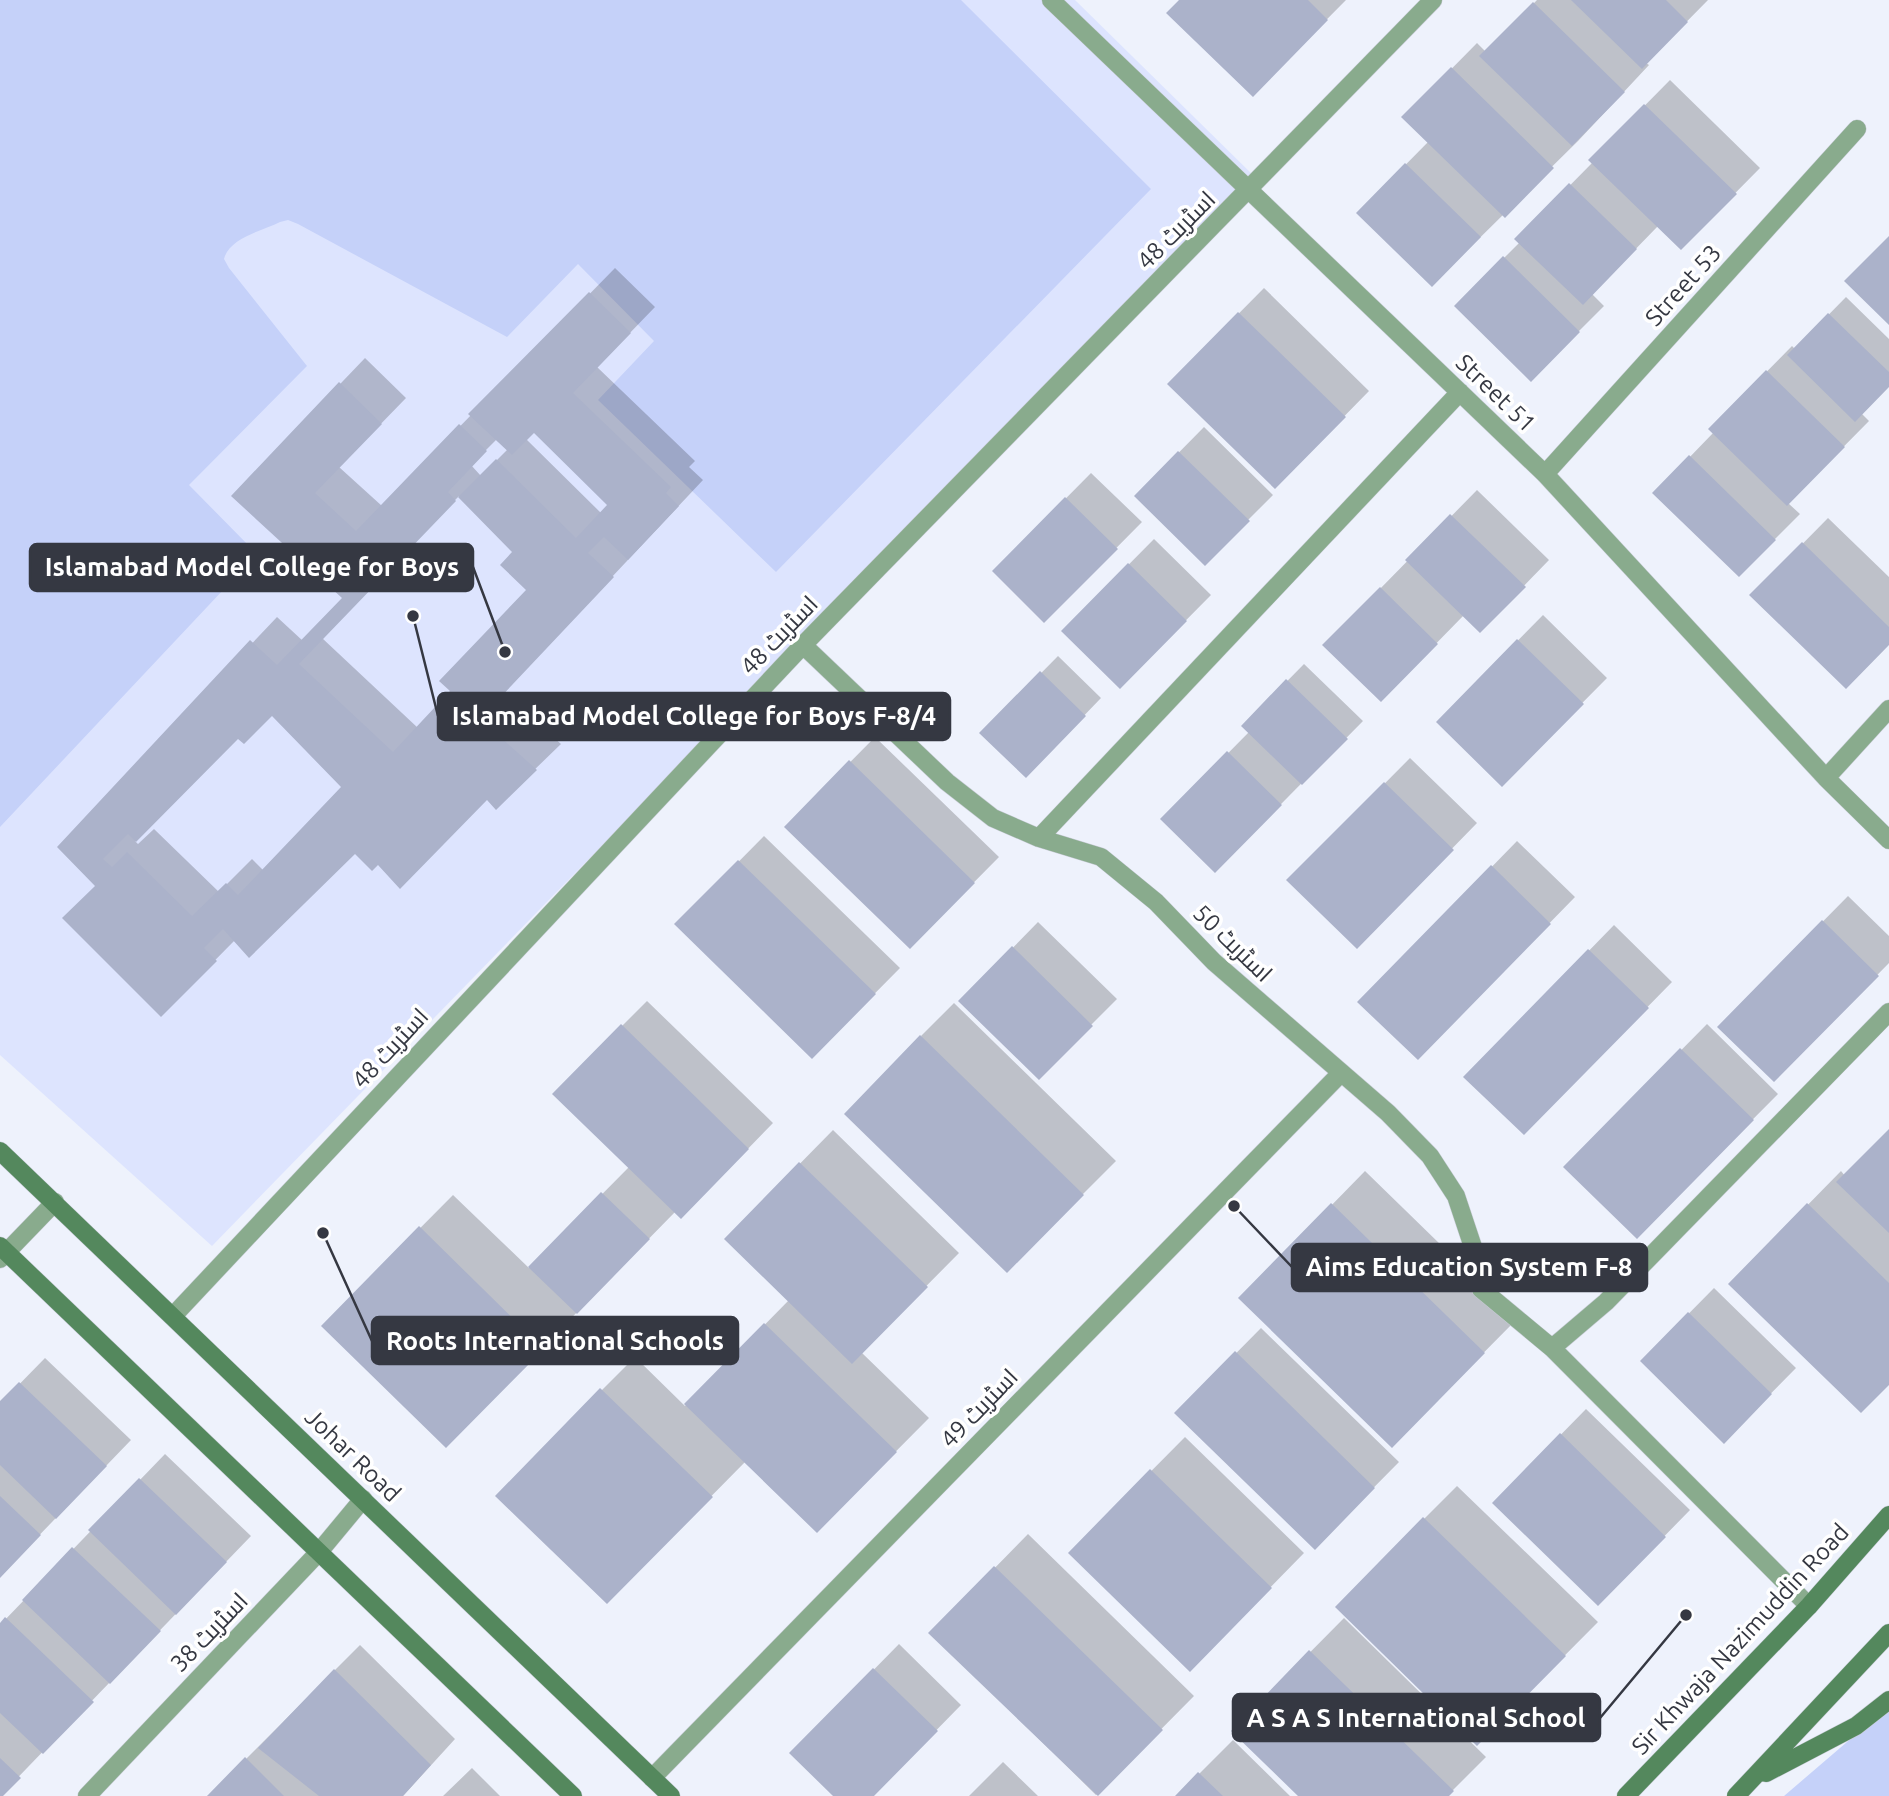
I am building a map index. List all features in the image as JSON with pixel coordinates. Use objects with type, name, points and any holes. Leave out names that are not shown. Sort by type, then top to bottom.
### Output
[{"type":"street","name":"Street 51","points":[[1051,0],[1545,474],[1826,778],[1889,840]]},
{"type":"street","name":"اسٹریٹ 48","points":[[173,1316],[803,645],[1433,0]]},
{"type":"street","name":"Street 53","points":[[1545,474],[1857,128]]},
{"type":"street","points":[[1039,838],[1460,392]]},
{"type":"street","name":"اسٹریٹ 50","points":[[803,645],[947,782],[993,818],[1039,838],[1101,857],[1156,902],[1214,962],[1430,1156],[1456,1196],[1475,1252],[1481,1289],[1552,1349],[1808,1606]]},
{"type":"street","points":[[1826,778],[1889,709]]},
{"type":"street","points":[[1552,1349],[1606,1302],[1889,1012]]},
{"type":"street","name":"اسٹریٹ 49","points":[[652,1778],[1340,1073]]},
{"type":"street","name":"Johar Road","points":[[0,1151],[671,1796]]},
{"type":"street","points":[[55,1202],[2,1252],[573,1796]]},
{"type":"street","name":"اسٹریٹ 38","points":[[87,1796],[319,1552],[363,1499]]},
{"type":"street","name":"Sir Khwaja Nazimuddin Road","points":[[1626,1796],[1808,1606],[1889,1516]]},
{"type":"street","points":[[1736,1796],[1889,1633]]},
{"type":"street","points":[[1752,1781],[1856,1726],[1889,1700]]},
{"type":"shaded area","points":[[0,0],[1075,0],[1254,176],[212,1246],[0,1055]]},
{"type":"shaded area","points":[[0,0],[961,0],[1151,189],[776,572],[598,400],[654,341],[578,264],[507,337],[288,220],[239,240],[224,259],[307,366],[189,485],[257,554],[0,827]]},
{"type":"shaded area","points":[[1889,1706],[1889,1796],[1784,1796]]},
{"type":"building","points":[[1179,0],[1308,0],[1328,20],[1253,97],[1166,13]]},
{"type":"building","points":[[1571,0],[1666,0],[1688,22],[1642,69]]},
{"type":"building","points":[[1533,2],[1625,92],[1572,146],[1479,56]]},
{"type":"building","points":[[1451,67],[1554,168],[1505,218],[1401,117]]},
{"type":"building","points":[[1644,104],[1737,194],[1681,250],[1588,160]]},
{"type":"building","points":[[1405,163],[1481,237],[1432,287],[1356,213]]},
{"type":"building","points":[[1569,183],[1637,249],[1583,305],[1514,239]]},
{"type":"building","points":[[1889,236],[1889,325],[1844,281]]},
{"type":"building","points":[[1503,256],[1580,332],[1531,382],[1454,306]]},
{"type":"building","points":[[589,292],[631,333],[573,393],[671,487],[666,493],[679,506],[628,560],[604,537],[588,553],[614,577],[480,719],[537,770],[496,810],[487,800],[400,889],[378,865],[372,871],[355,854],[249,958],[223,929],[204,948],[217,961],[161,1017],[62,918],[95,886],[57,847],[250,640],[277,665],[342,598],[231,496],[339,382],[382,424],[315,493],[356,531],[459,424],[487,451],[448,492],[456,501],[299,664],[393,752],[450,691],[439,681],[526,590],[500,565],[512,552],[458,497],[496,459],[576,538],[607,505],[534,433],[512,455],[468,414]],"holes":[[[272,716],[341,787],[238,895],[226,883],[192,916],[127,852],[112,867],[103,859],[128,834],[136,842],[238,739],[244,744]]]},
{"type":"building","points":[[1238,312],[1346,417],[1275,489],[1167,384]]},
{"type":"building","points":[[1828,313],[1889,372],[1889,387],[1855,422],[1787,355]]},
{"type":"building","points":[[1766,370],[1845,447],[1787,506],[1708,429]]},
{"type":"building","points":[[1178,451],[1250,521],[1205,566],[1134,496]]},
{"type":"building","points":[[1689,455],[1776,540],[1739,577],[1652,493]]},
{"type":"building","points":[[1065,497],[1118,549],[1044,623],[992,571]]},
{"type":"building","points":[[1450,514],[1526,587],[1480,633],[1405,560]]},
{"type":"building","points":[[1802,542],[1889,627],[1889,645],[1846,689],[1749,595]]},
{"type":"building","points":[[1128,563],[1187,621],[1120,689],[1061,631]]},
{"type":"building","points":[[1380,587],[1438,644],[1381,702],[1322,645]]},
{"type":"building","points":[[1517,639],[1584,704],[1502,787],[1436,722]]},
{"type":"building","points":[[1040,671],[1086,716],[1026,778],[979,733]]},
{"type":"building","points":[[1286,679],[1348,739],[1302,785],[1241,726]]},
{"type":"building","points":[[1227,751],[1282,805],[1215,873],[1160,819]]},
{"type":"building","points":[[849,760],[975,883],[910,949],[784,827]]},
{"type":"building","points":[[1384,782],[1454,850],[1357,949],[1286,880]]},
{"type":"building","points":[[738,860],[876,994],[812,1059],[674,924]]},
{"type":"building","points":[[1491,865],[1551,924],[1418,1060],[1357,1002]]},
{"type":"building","points":[[1822,920],[1879,976],[1774,1082],[1717,1027]]},
{"type":"building","points":[[1012,946],[1093,1026],[1039,1080],[958,1001]]},
{"type":"building","points":[[1588,949],[1649,1008],[1524,1135],[1463,1077]]},
{"type":"building","points":[[621,1024],[749,1149],[681,1219],[552,1094]]},
{"type":"building","points":[[920,1035],[1084,1195],[1007,1273],[844,1114]]},
{"type":"building","points":[[1680,1048],[1754,1120],[1637,1239],[1563,1167]]},
{"type":"building","points":[[1889,1129],[1889,1233],[1836,1182]]},
{"type":"building","points":[[799,1162],[928,1287],[852,1364],[724,1239]]},
{"type":"building","points":[[601,1192],[650,1239],[577,1314],[528,1267]]},
{"type":"building","points":[[1331,1203],[1485,1353],[1392,1448],[1238,1298]]},
{"type":"building","points":[[1807,1203],[1889,1283],[1889,1385],[1861,1413],[1728,1284]]},
{"type":"building","points":[[419,1226],[544,1349],[446,1448],[321,1326]]},
{"type":"building","points":[[1688,1312],[1772,1394],[1724,1444],[1640,1361]]},
{"type":"building","points":[[764,1323],[897,1452],[817,1533],[684,1404]]},
{"type":"building","points":[[1235,1351],[1375,1488],[1315,1550],[1174,1413]]},
{"type":"building","points":[[19,1382],[107,1466],[56,1519],[0,1465],[0,1401]]},
{"type":"building","points":[[600,1388],[713,1497],[607,1604],[495,1496]]},
{"type":"building","points":[[1560,1433],[1666,1537],[1598,1606],[1492,1503]]},
{"type":"building","points":[[1150,1469],[1272,1588],[1190,1672],[1068,1553]]},
{"type":"building","points":[[139,1478],[227,1562],[176,1615],[88,1530]]},
{"type":"building","points":[[0,1496],[41,1535],[0,1578]]},
{"type":"building","points":[[1423,1517],[1566,1656],[1477,1746],[1335,1607]]},
{"type":"building","points":[[72,1547],[161,1631],[110,1684],[22,1600]]},
{"type":"building","points":[[994,1566],[1163,1730],[1098,1796],[928,1633]]},
{"type":"building","points":[[5,1617],[94,1702],[43,1754],[0,1713],[0,1623]]},
{"type":"building","points":[[1309,1650],[1454,1791],[1449,1796],[1298,1796],[1231,1731]]},
{"type":"building","points":[[873,1668],[938,1731],[874,1796],[833,1796],[789,1753]]},
{"type":"building","points":[[334,1669],[431,1765],[403,1796],[319,1796],[258,1748]]},
{"type":"building","points":[[245,1757],[284,1796],[207,1796]]},
{"type":"building","points":[[0,1758],[21,1778],[3,1796],[0,1796]]},
{"type":"building","points":[[1198,1772],[1223,1796],[1175,1796]]},
{"type":"place","name":"Islamabad Model College for Boys F-8/4","points":[[413,616]]},
{"type":"place","name":"Islamabad Model College for Boys","points":[[505,652]]},
{"type":"place","name":"Aims Education System F-8","points":[[1234,1206]]},
{"type":"place","name":"Roots International Schools","points":[[323,1233]]},
{"type":"place","name":"A S A S International School","points":[[1686,1615]]}]
